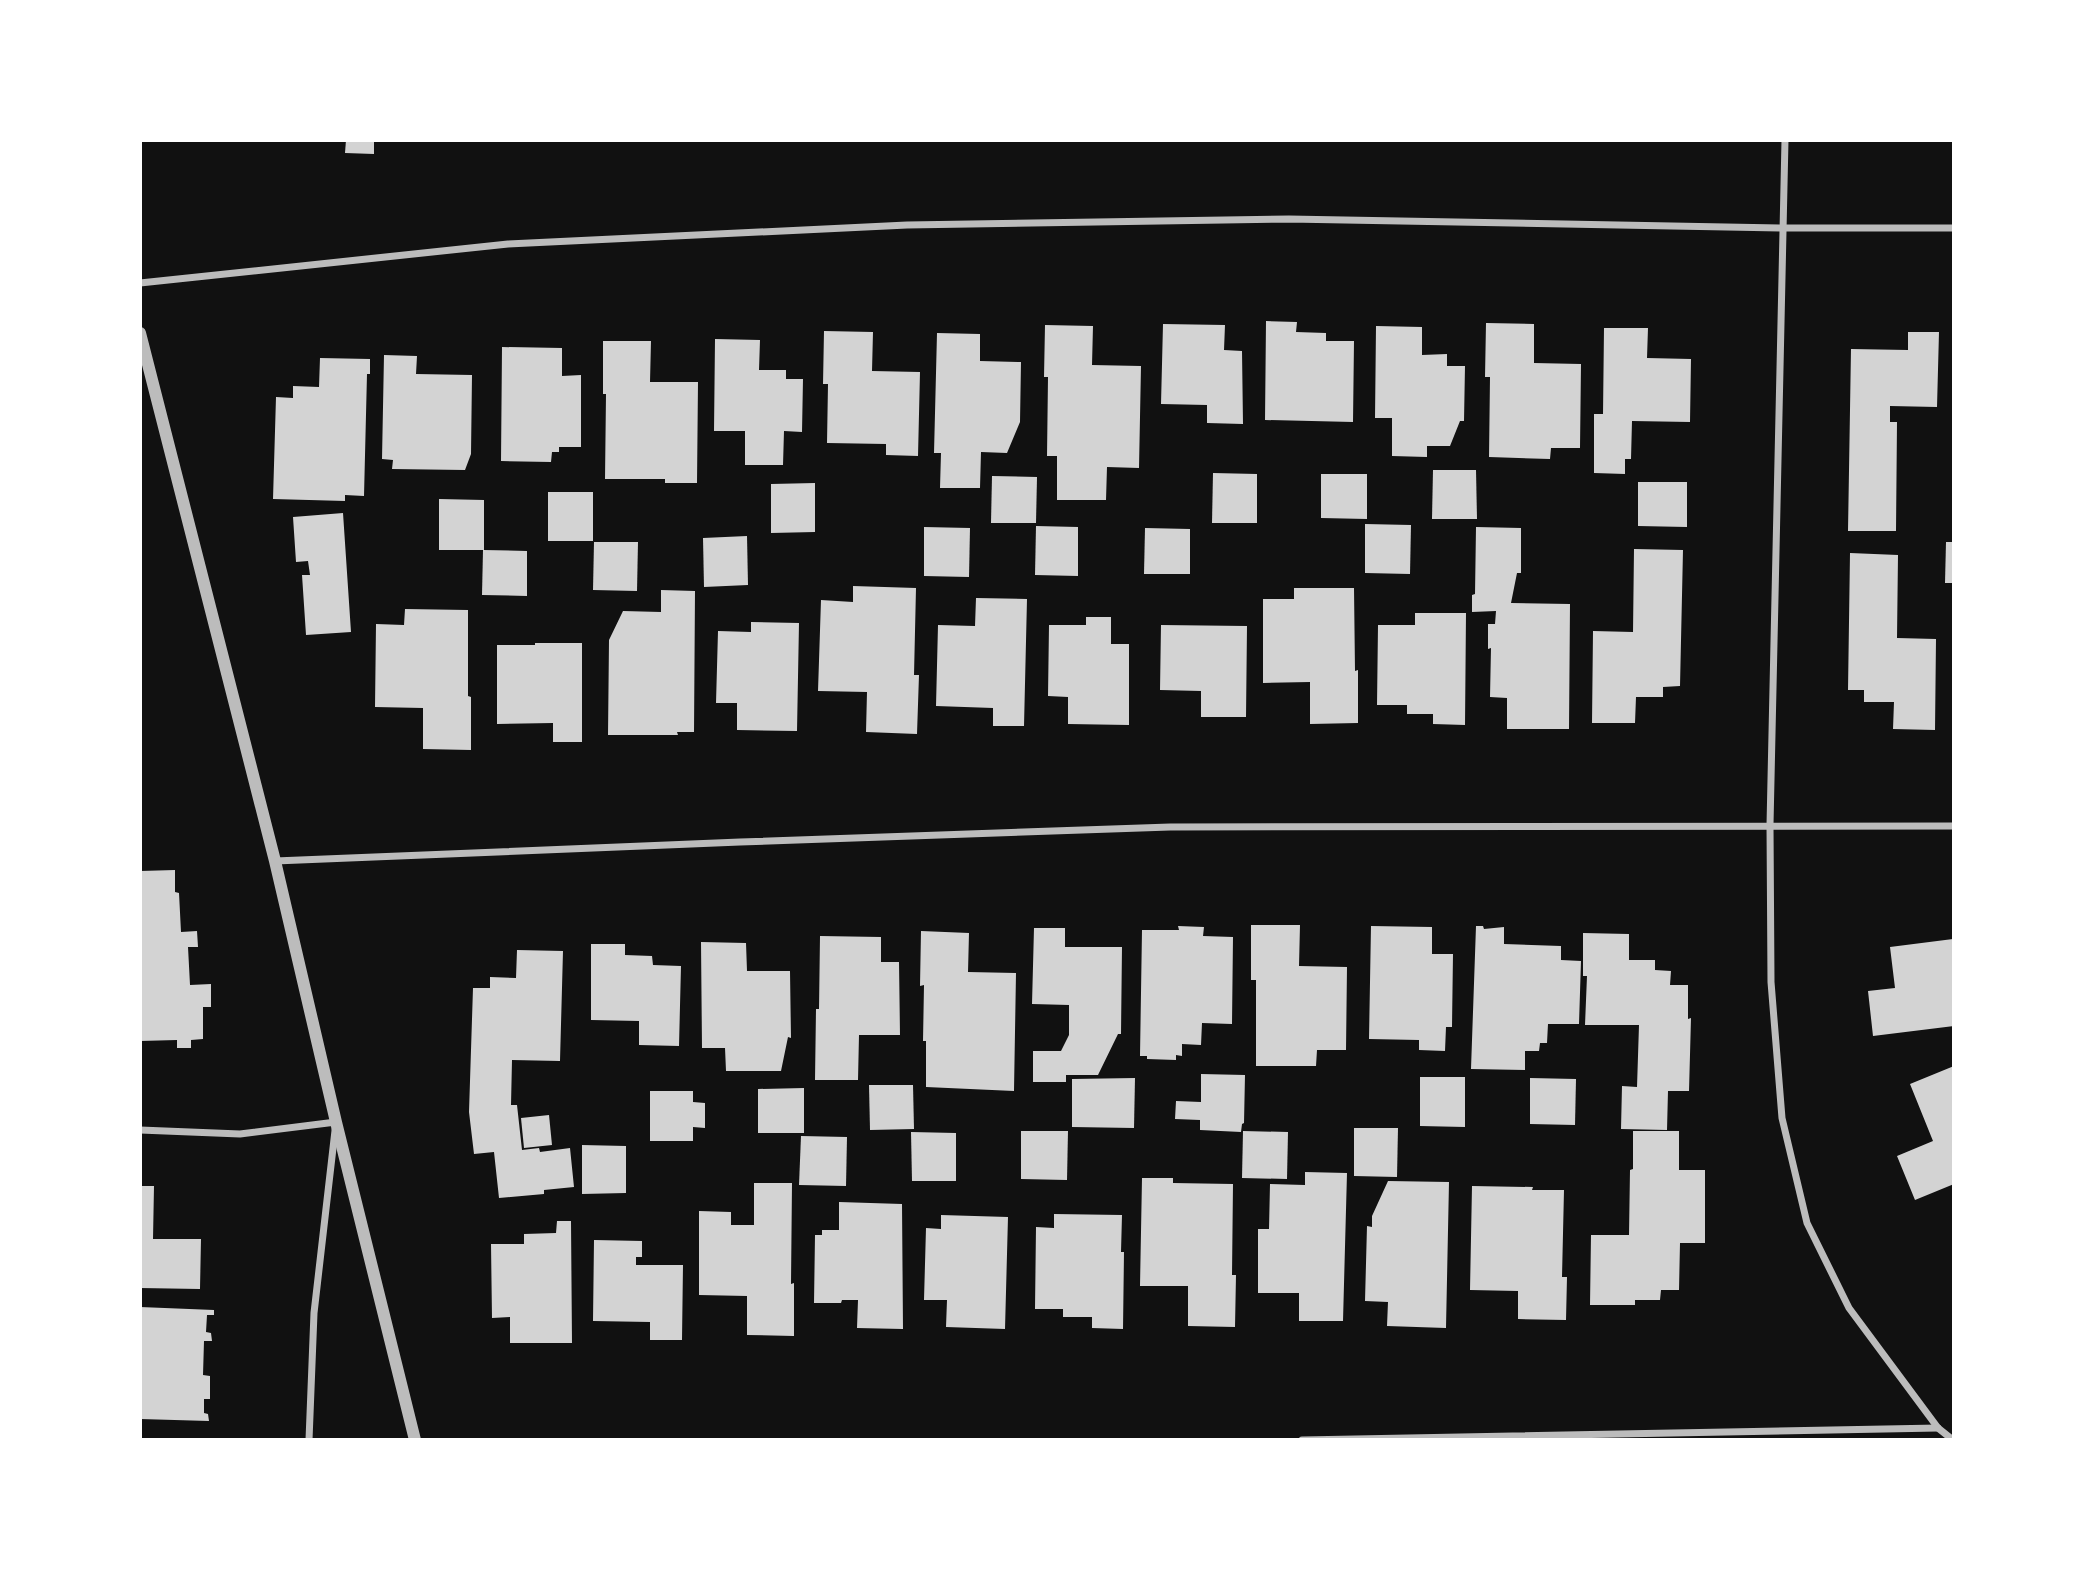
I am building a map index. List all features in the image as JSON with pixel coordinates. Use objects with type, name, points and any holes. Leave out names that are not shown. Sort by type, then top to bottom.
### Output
[{"type":"street","points":[[1785,140],[1770,825],[1771,982],[1782,1118],[1807,1223],[1849,1308],[1938,1428],[1953,1440]]},
{"type":"street","points":[[140,283],[508,244],[908,225],[1289,219],[1784,228],[1954,228]]},
{"type":"street","points":[[140,333],[275,862],[415,1440]]},
{"type":"street","points":[[275,862],[727,842],[1170,827],[1954,826]]},
{"type":"street","points":[[140,1130],[240,1134],[336,1122]]},
{"type":"street","points":[[309,1440],[314,1313],[336,1122]]},
{"type":"street","points":[[1302,1440],[1938,1428]]},
{"type":"building","points":[[346,140],[374,140],[374,154],[345,153]]},
{"type":"building","points":[[1266,321],[1297,322],[1296,332],[1326,333],[1326,341],[1354,341],[1353,422],[1265,420]]},
{"type":"building","points":[[1486,323],[1534,324],[1534,363],[1581,364],[1580,448],[1551,448],[1550,459],[1489,457],[1490,377],[1485,377]]},
{"type":"building","points":[[1163,324],[1225,325],[1224,350],[1242,351],[1243,424],[1207,423],[1207,405],[1161,404]]},
{"type":"building","points":[[1045,325],[1093,326],[1092,365],[1141,366],[1139,468],[1107,467],[1106,500],[1057,500],[1057,456],[1047,456],[1048,377],[1044,377]]},
{"type":"building","points":[[1376,326],[1422,327],[1422,355],[1447,354],[1447,366],[1465,366],[1464,421],[1460,421],[1450,446],[1427,446],[1427,457],[1392,456],[1392,418],[1375,418]]},
{"type":"building","points":[[1604,328],[1648,328],[1647,358],[1691,359],[1690,422],[1632,421],[1631,459],[1625,459],[1625,474],[1594,473],[1594,414],[1603,414]]},
{"type":"building","points":[[824,331],[873,332],[872,371],[920,372],[918,456],[886,455],[886,444],[827,443],[828,384],[823,384]]},
{"type":"building","points":[[1908,332],[1939,332],[1937,407],[1890,406],[1890,422],[1897,422],[1896,531],[1848,531],[1851,349],[1908,350]]},
{"type":"building","points":[[937,333],[980,334],[980,361],[1021,362],[1020,422],[1007,453],[981,452],[980,488],[940,488],[941,453],[934,453]]},
{"type":"building","points":[[715,339],[760,340],[759,370],[786,370],[786,379],[803,379],[802,432],[784,431],[783,465],[745,465],[745,431],[714,431]]},
{"type":"building","points":[[603,341],[651,341],[650,382],[698,382],[697,483],[665,483],[665,479],[605,479],[606,394],[603,394]]},
{"type":"building","points":[[502,347],[562,348],[562,376],[581,375],[581,447],[559,447],[559,452],[552,452],[551,462],[501,461]]},
{"type":"building","points":[[384,355],[417,356],[416,374],[472,375],[471,454],[465,470],[392,469],[393,460],[382,459]]},
{"type":"building","points":[[320,358],[370,359],[370,374],[367,374],[364,496],[345,495],[345,501],[273,499],[276,397],[293,398],[293,386],[319,387]]},
{"type":"building","points":[[1433,470],[1476,470],[1477,519],[1432,519]]},
{"type":"building","points":[[1213,473],[1257,474],[1257,523],[1212,523]]},
{"type":"building","points":[[1321,474],[1367,474],[1367,519],[1321,518]]},
{"type":"building","points":[[992,476],[1037,477],[1036,523],[991,523]]},
{"type":"building","points":[[1638,482],[1687,482],[1687,527],[1638,526]]},
{"type":"building","points":[[815,483],[815,532],[771,533],[771,484]]},
{"type":"building","points":[[548,492],[593,492],[593,541],[548,541]]},
{"type":"building","points":[[439,499],[484,500],[484,550],[439,550]]},
{"type":"building","points":[[343,513],[351,632],[306,635],[302,575],[310,575],[308,561],[296,562],[293,517]]},
{"type":"building","points":[[1365,524],[1411,525],[1410,574],[1365,573]]},
{"type":"building","points":[[1036,526],[1078,527],[1078,576],[1035,575]]},
{"type":"building","points":[[924,527],[970,528],[969,577],[924,576]]},
{"type":"building","points":[[1476,527],[1521,528],[1521,573],[1517,573],[1511,603],[1570,604],[1569,729],[1507,729],[1507,698],[1490,697],[1491,648],[1488,649],[1488,624],[1495,624],[1496,611],[1472,612],[1472,595],[1475,594]]},
{"type":"building","points":[[1145,528],[1190,529],[1190,574],[1144,574]]},
{"type":"building","points":[[747,536],[748,585],[704,587],[703,538]]},
{"type":"building","points":[[594,542],[638,542],[637,591],[593,590]]},
{"type":"building","points":[[1946,542],[1954,542],[1954,583],[1945,583]]},
{"type":"building","points":[[1634,549],[1683,550],[1680,686],[1663,687],[1663,697],[1636,697],[1635,723],[1592,723],[1593,631],[1633,632]]},
{"type":"building","points":[[483,550],[527,551],[527,596],[482,595]]},
{"type":"building","points":[[1850,553],[1898,555],[1897,638],[1936,639],[1935,730],[1893,729],[1894,702],[1864,702],[1864,690],[1848,690]]},
{"type":"building","points":[[853,586],[916,588],[914,675],[919,675],[917,734],[866,732],[867,692],[818,691],[821,600],[853,602]]},
{"type":"building","points":[[1294,588],[1354,588],[1358,723],[1310,724],[1310,682],[1263,683],[1263,599],[1294,599]]},
{"type":"building","points":[[661,590],[695,591],[694,732],[677,732],[678,735],[608,735],[609,640],[623,611],[661,612]]},
{"type":"building","points":[[976,598],[1027,599],[1024,726],[993,726],[993,708],[936,706],[938,625],[975,626]]},
{"type":"building","points":[[405,609],[468,610],[471,750],[423,749],[423,708],[375,707],[376,624],[404,625]]},
{"type":"building","points":[[1415,613],[1466,613],[1465,725],[1433,724],[1433,714],[1407,714],[1407,705],[1377,705],[1378,625],[1415,625]]},
{"type":"building","points":[[1086,617],[1111,617],[1111,644],[1129,644],[1129,725],[1068,724],[1068,697],[1048,696],[1049,625],[1086,625]]},
{"type":"building","points":[[751,622],[799,623],[797,731],[737,730],[737,703],[716,703],[718,631],[751,632]]},
{"type":"building","points":[[1161,625],[1247,626],[1246,717],[1201,717],[1201,691],[1160,690]]},
{"type":"building","points":[[582,643],[582,742],[553,742],[553,723],[497,724],[497,645]]},
{"type":"building","points":[[175,870],[175,892],[179,893],[181,932],[197,931],[198,947],[188,947],[190,985],[211,984],[211,1007],[203,1007],[203,1039],[191,1040],[191,1048],[177,1048],[177,1040],[140,1041],[140,871]]},
{"type":"building","points":[[1251,925],[1300,925],[1299,966],[1347,967],[1346,1050],[1317,1050],[1316,1066],[1256,1066],[1256,980],[1251,980]]},
{"type":"building","points":[[1178,926],[1204,927],[1203,936],[1233,937],[1232,1024],[1202,1023],[1201,1045],[1182,1044],[1182,1056],[1176,1055],[1176,1060],[1147,1059],[1147,1056],[1140,1056],[1142,930],[1179,930]]},
{"type":"building","points":[[1371,926],[1432,927],[1432,954],[1453,954],[1452,1027],[1446,1027],[1445,1051],[1419,1050],[1419,1040],[1369,1039]]},
{"type":"building","points":[[1476,926],[1483,926],[1484,929],[1504,927],[1504,944],[1561,946],[1561,960],[1581,961],[1579,1024],[1548,1024],[1547,1043],[1540,1043],[1539,1051],[1525,1051],[1525,1070],[1471,1069]]},
{"type":"building","points":[[1034,928],[1065,928],[1065,947],[1122,947],[1121,1034],[1118,1034],[1098,1075],[1066,1075],[1066,1082],[1033,1082],[1033,1051],[1061,1051],[1069,1035],[1069,1005],[1032,1004]]},
{"type":"building","points":[[921,931],[969,933],[968,972],[1016,973],[1014,1091],[926,1087],[924,985],[920,986]]},
{"type":"building","points":[[1583,933],[1629,934],[1629,960],[1655,960],[1655,970],[1671,971],[1670,985],[1688,985],[1688,1019],[1691,1018],[1689,1091],[1668,1091],[1667,1130],[1621,1129],[1622,1086],[1637,1087],[1639,1025],[1585,1025],[1587,976],[1583,976]]},
{"type":"building","points":[[820,936],[881,937],[881,962],[899,962],[900,1035],[859,1035],[858,1080],[815,1080]]},
{"type":"building","points":[[1953,939],[1954,1026],[1873,1036],[1868,991],[1895,988],[1890,947]]},
{"type":"building","points":[[701,942],[746,943],[747,971],[790,971],[791,1038],[788,1037],[781,1071],[726,1071],[725,1048],[702,1048]]},
{"type":"building","points":[[591,944],[625,944],[625,955],[652,956],[653,965],[681,966],[679,1046],[639,1045],[639,1021],[591,1020]]},
{"type":"building","points":[[517,950],[563,951],[560,1061],[512,1060],[511,1105],[517,1105],[522,1150],[539,1148],[540,1152],[570,1148],[574,1187],[544,1190],[544,1194],[499,1198],[494,1152],[474,1154],[469,1112],[473,988],[490,988],[490,977],[516,978]]},
{"type":"building","points":[[1954,1066],[1954,1184],[1915,1200],[1897,1156],[1933,1141],[1910,1084]]},
{"type":"building","points":[[1201,1074],[1245,1075],[1244,1123],[1241,1132],[1200,1130],[1200,1120],[1175,1119],[1176,1101],[1201,1102]]},
{"type":"building","points":[[1420,1077],[1465,1077],[1465,1127],[1420,1126]]},
{"type":"building","points":[[1135,1078],[1134,1128],[1072,1127],[1072,1079]]},
{"type":"building","points":[[1530,1078],[1576,1079],[1575,1125],[1530,1124]]},
{"type":"building","points":[[869,1085],[913,1085],[914,1129],[870,1130]]},
{"type":"building","points":[[804,1088],[804,1133],[758,1133],[758,1089]]},
{"type":"building","points":[[650,1091],[693,1091],[693,1102],[705,1103],[705,1128],[693,1127],[693,1141],[650,1141]]},
{"type":"building","points":[[549,1115],[552,1145],[524,1148],[521,1118]]},
{"type":"building","points":[[1354,1128],[1398,1128],[1397,1177],[1354,1176]]},
{"type":"building","points":[[1021,1131],[1068,1131],[1067,1180],[1021,1179]]},
{"type":"building","points":[[1243,1131],[1288,1132],[1287,1179],[1242,1178]]},
{"type":"building","points":[[1633,1131],[1679,1131],[1679,1170],[1705,1170],[1705,1243],[1680,1243],[1679,1290],[1661,1290],[1660,1300],[1635,1300],[1635,1305],[1590,1305],[1591,1235],[1629,1235]]},
{"type":"building","points":[[911,1132],[956,1133],[956,1181],[912,1181]]},
{"type":"building","points":[[801,1136],[847,1137],[846,1186],[799,1185]]},
{"type":"building","points":[[582,1145],[626,1146],[626,1193],[582,1194]]},
{"type":"building","points":[[1305,1172],[1347,1173],[1343,1321],[1299,1321],[1299,1293],[1258,1293],[1258,1229],[1269,1229],[1270,1184],[1305,1185]]},
{"type":"building","points":[[1142,1178],[1173,1178],[1173,1183],[1233,1184],[1232,1275],[1236,1275],[1235,1327],[1188,1326],[1188,1286],[1140,1286]]},
{"type":"building","points":[[1388,1181],[1449,1182],[1446,1328],[1387,1326],[1388,1302],[1365,1301],[1367,1226],[1372,1227],[1372,1216]]},
{"type":"building","points":[[754,1183],[792,1183],[791,1284],[794,1283],[794,1336],[747,1335],[747,1296],[699,1295],[699,1211],[731,1212],[731,1225],[754,1225]]},
{"type":"building","points":[[140,1186],[154,1186],[153,1239],[201,1239],[200,1289],[140,1288]]},
{"type":"building","points":[[1472,1186],[1564,1190],[1562,1277],[1567,1277],[1566,1320],[1518,1319],[1518,1291],[1470,1290]]},
{"type":"building","points":[[839,1202],[902,1204],[903,1329],[857,1328],[858,1300],[814,1303],[815,1235],[822,1235],[822,1230],[839,1230]]},
{"type":"building","points":[[1054,1214],[1122,1215],[1123,1329],[1092,1328],[1092,1317],[1063,1317],[1063,1309],[1035,1309],[1036,1227],[1054,1228]]},
{"type":"building","points":[[941,1215],[1008,1217],[1005,1329],[946,1327],[947,1300],[924,1300],[926,1228],[941,1229]]},
{"type":"building","points":[[557,1221],[571,1221],[572,1343],[510,1343],[510,1317],[492,1318],[491,1244],[524,1244],[524,1234],[556,1233]]},
{"type":"building","points":[[594,1240],[642,1241],[642,1257],[636,1257],[636,1265],[683,1265],[682,1340],[650,1340],[650,1322],[593,1321]]},
{"type":"building","points":[[140,1307],[214,1310],[214,1315],[207,1315],[206,1332],[211,1333],[212,1341],[204,1341],[203,1375],[210,1376],[210,1399],[204,1399],[204,1413],[208,1414],[209,1421],[140,1419]]}]
